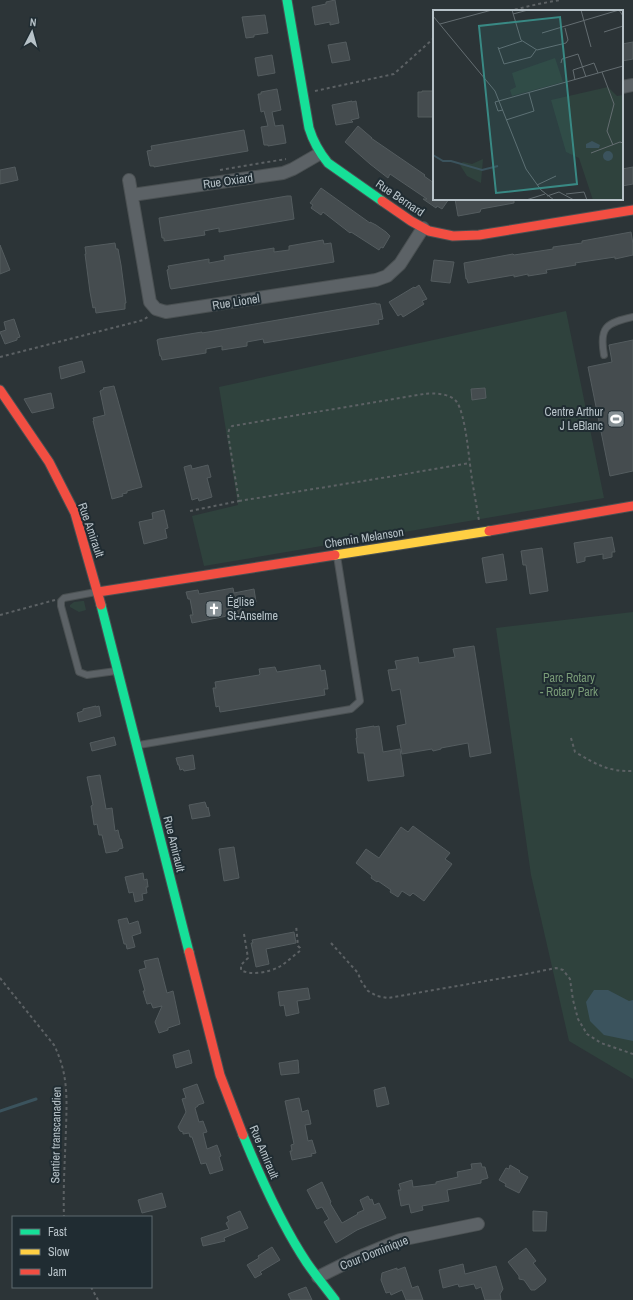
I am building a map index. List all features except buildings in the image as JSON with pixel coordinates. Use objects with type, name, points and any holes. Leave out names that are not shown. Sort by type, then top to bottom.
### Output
[{"type":"street","name":"Rue Bernard","points":[[287,0],[309,128],[319,154],[328,163],[410,221],[429,231],[453,236],[479,235],[633,210]]},
{"type":"street","points":[[623,87],[633,85]]},
{"type":"street","name":"Rue Oxiard","points":[[132,195],[283,173],[319,154]]},
{"type":"street","points":[[129,180],[148,294],[150,302],[156,309]]},
{"type":"street","name":"Rue Lionel","points":[[156,309],[161,312],[172,312],[376,280],[387,276],[400,264],[423,228]]},
{"type":"street","name":"Rue Amirault","points":[[0,390],[49,462],[75,513],[98,592],[220,1075],[228,1097],[245,1142],[272,1203],[305,1259],[335,1300]]},
{"type":"street","name":"Chemin Melanson","points":[[98,592],[481,532],[633,506]]},
{"type":"street","name":"Cour Dominique","points":[[318,1277],[354,1259],[400,1240],[478,1224]]},
{"type":"lane","points":[[604,355],[602,341],[603,332],[610,324],[618,320],[633,318]]},
{"type":"lane","points":[[137,745],[351,709],[360,701],[337,555]]},
{"type":"lane","points":[[98,592],[64,598],[61,606],[79,672],[87,675],[118,670]]},
{"type":"path","points":[[513,10],[560,0]]},
{"type":"path","points":[[303,93],[394,74],[433,39]]},
{"type":"path","points":[[215,171],[290,158]]},
{"type":"path","points":[[0,357],[143,320],[156,309]]},
{"type":"path","points":[[239,501],[228,434],[232,426],[424,394],[435,394],[448,396],[455,400],[460,408],[466,433],[481,532]]},
{"type":"path","points":[[190,511],[239,501],[470,462]]},
{"type":"path","points":[[0,615],[64,598]]},
{"type":"path","points":[[571,738],[575,752],[600,766],[623,771],[633,771]]},
{"type":"path","points":[[244,934],[248,958],[241,964],[241,970],[245,972],[261,972],[280,966],[300,951],[298,946],[296,925]]},
{"type":"path","points":[[331,944],[358,973],[361,981],[368,991],[377,996],[388,998],[556,968],[563,970],[570,979],[578,1019],[587,1034],[601,1043],[633,1054]]},
{"type":"path","name":"Sentier transcanadien","points":[[0,978],[48,1035],[60,1056],[66,1078],[67,1101],[64,1216]]},
{"type":"path","points":[[92,1288],[98,1300]]},
{"type":"green space","points":[[566,311],[604,498],[204,566],[192,516],[238,505],[219,387]]},
{"type":"green space","points":[[84,601],[86,610],[79,612],[70,607],[70,605],[74,602]]},
{"type":"green space","name":"Parc Rotary - Rotary Park","points":[[633,612],[633,1079],[569,1041],[531,875],[496,628]]},
{"type":"water","points":[[594,990],[608,990],[629,1001],[633,1000],[633,1041],[604,1035],[590,1021],[586,1002]]},
{"type":"waterway","points":[[0,1111],[36,1099]]},
{"type":"traffic: fast","points":[[287,0],[309,128],[314,142],[328,163],[382,201]]},
{"type":"traffic: fast","points":[[101,605],[189,952]]},
{"type":"traffic: fast","points":[[243,1135],[264,1185],[280,1217],[307,1263],[335,1300]]},
{"type":"traffic: slow","points":[[335,555],[489,531]]},
{"type":"traffic: jam","points":[[382,201],[411,221],[429,231],[453,236],[479,235],[633,210]]},
{"type":"traffic: jam","points":[[0,390],[49,462],[75,513],[101,605]]},
{"type":"traffic: jam","points":[[489,531],[633,506]]},
{"type":"traffic: jam","points":[[98,592],[335,555]]},
{"type":"traffic: jam","points":[[189,952],[220,1075],[243,1135]]},
{"type":"place","name":"Centre Arthur J LeBlanc","points":[[616,419]]},
{"type":"place","name":"Église St-Anselme","points":[[214,609]]}]
